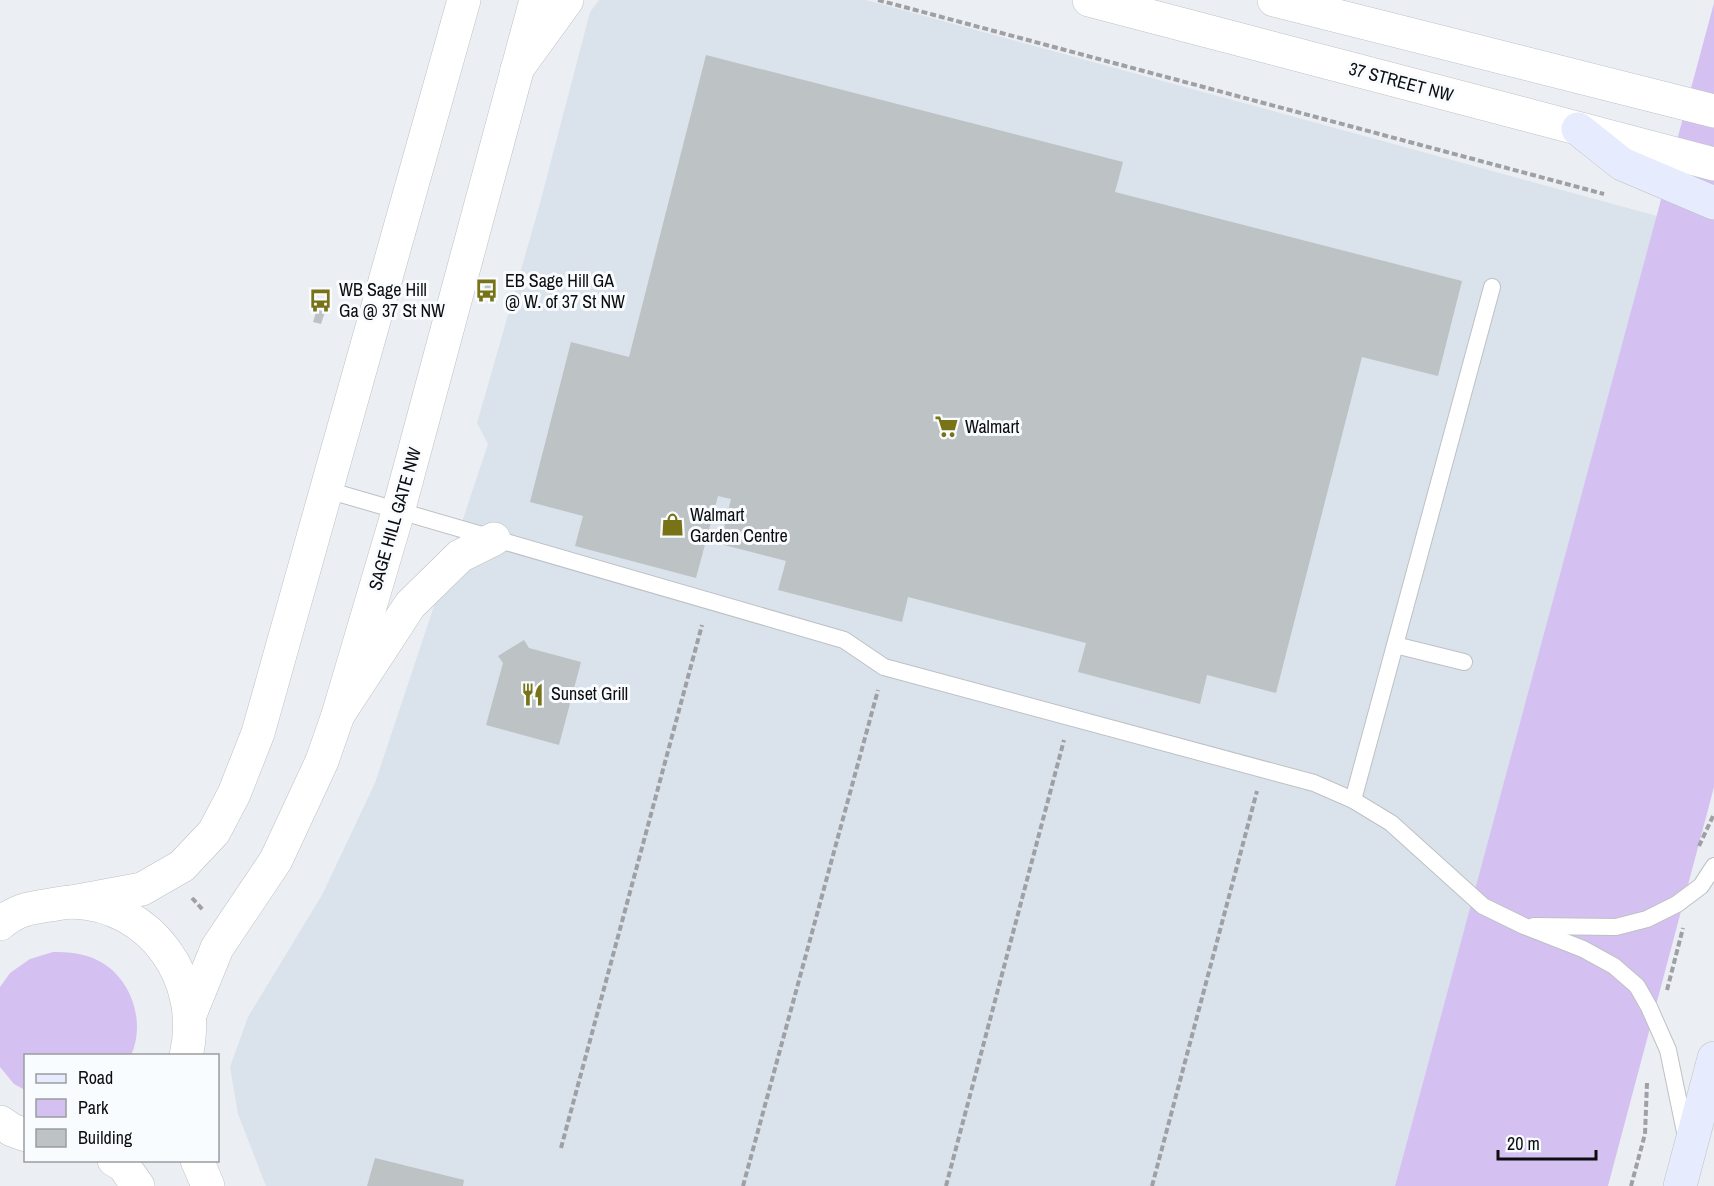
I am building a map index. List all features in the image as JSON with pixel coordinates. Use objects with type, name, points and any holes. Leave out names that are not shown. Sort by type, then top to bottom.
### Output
[{"type":"main road","points":[[1578,129],[1622,164],[1714,203]]},
{"type":"main road","points":[[1680,1186],[1714,1058]]},
{"type":"street","points":[[4,915],[142,889],[182,866],[214,832],[234,794],[258,733],[464,0]]},
{"type":"street","name":"SAGE HILL GATE NW","points":[[190,1012],[217,948],[276,861],[322,761],[338,716],[398,512],[536,0]]},
{"type":"street","points":[[517,69],[567,0]]},
{"type":"street","name":"37 STREET NW","points":[[1089,0],[1714,164]]},
{"type":"street","points":[[1274,0],[1714,111]]},
{"type":"street","points":[[338,716],[410,605],[460,556],[494,539]]},
{"type":"street","points":[[72,902],[107,908],[138,923],[164,947],[182,977],[190,1012],[190,1040],[186,1054]]},
{"type":"street","points":[[116,1162],[123,1165],[138,1186]]},
{"type":"street","points":[[197,1162],[208,1186]]},
{"type":"lane","points":[[1353,800],[1492,287]]},
{"type":"lane","points":[[327,490],[844,640],[884,667],[1314,783],[1353,800],[1391,823],[1483,906],[1524,926],[1583,949],[1614,966],[1637,986],[1668,1050],[1689,1149]]},
{"type":"lane","points":[[1395,645],[1464,662]]},
{"type":"lane","points":[[1524,926],[1616,927],[1647,919],[1677,904],[1701,886],[1714,866]]},
{"type":"path","points":[[878,0],[1605,194]]},
{"type":"path","points":[[561,1148],[709,600]]},
{"type":"path","points":[[743,1186],[878,690]]},
{"type":"path","points":[[946,1186],[1064,739]]},
{"type":"path","points":[[1152,1186],[1258,787]]},
{"type":"path","points":[[1668,990],[1683,926]]},
{"type":"path","points":[[1631,1186],[1645,1134],[1647,1077]]},
{"type":"shaded area","points":[[599,0],[866,0],[1657,216],[1395,1186],[266,1186],[238,1114],[230,1067],[248,1017],[322,895],[375,783],[488,444],[477,423],[539,207],[590,12]]},
{"type":"green space","points":[[1714,3],[1714,787],[1608,1186],[1395,1186]]},
{"type":"green space","points":[[53,952],[88,956],[99,961],[120,978],[128,990],[136,1016],[137,1029],[131,1054],[24,1054],[24,1089],[14,1084],[0,1067],[0,987],[10,973],[30,959]]},
{"type":"building","name":"Walmart","points":[[706,55],[1123,162],[1115,192],[1462,281],[1438,376],[1362,357],[1276,693],[1207,675],[1200,704],[1078,672],[1086,643],[908,597],[902,622],[778,590],[786,561],[720,544],[731,499],[718,496],[696,578],[575,546],[583,516],[530,502],[571,342],[629,357]]},
{"type":"building","points":[[486,283],[493,285],[490,299],[482,297]]},
{"type":"building","points":[[317,309],[325,312],[321,324],[313,322]]},
{"type":"building","name":"Sunset Grill","points":[[524,640],[529,648],[581,662],[559,745],[486,725],[503,663],[498,656]]},
{"type":"building","points":[[375,1158],[464,1180],[463,1186],[367,1186]]},
{"type":"place","name":"EB Sage Hill GA @ W. of 37 St NW","points":[[487,291]]},
{"type":"place","name":"WB Sage Hill Ga @ 37 St NW","points":[[321,300]]},
{"type":"place","name":"Walmart","points":[[947,427]]},
{"type":"place","name":"Walmart Garden Centre","points":[[672,525]]},
{"type":"place","name":"Sunset Grill","points":[[533,694]]}]
